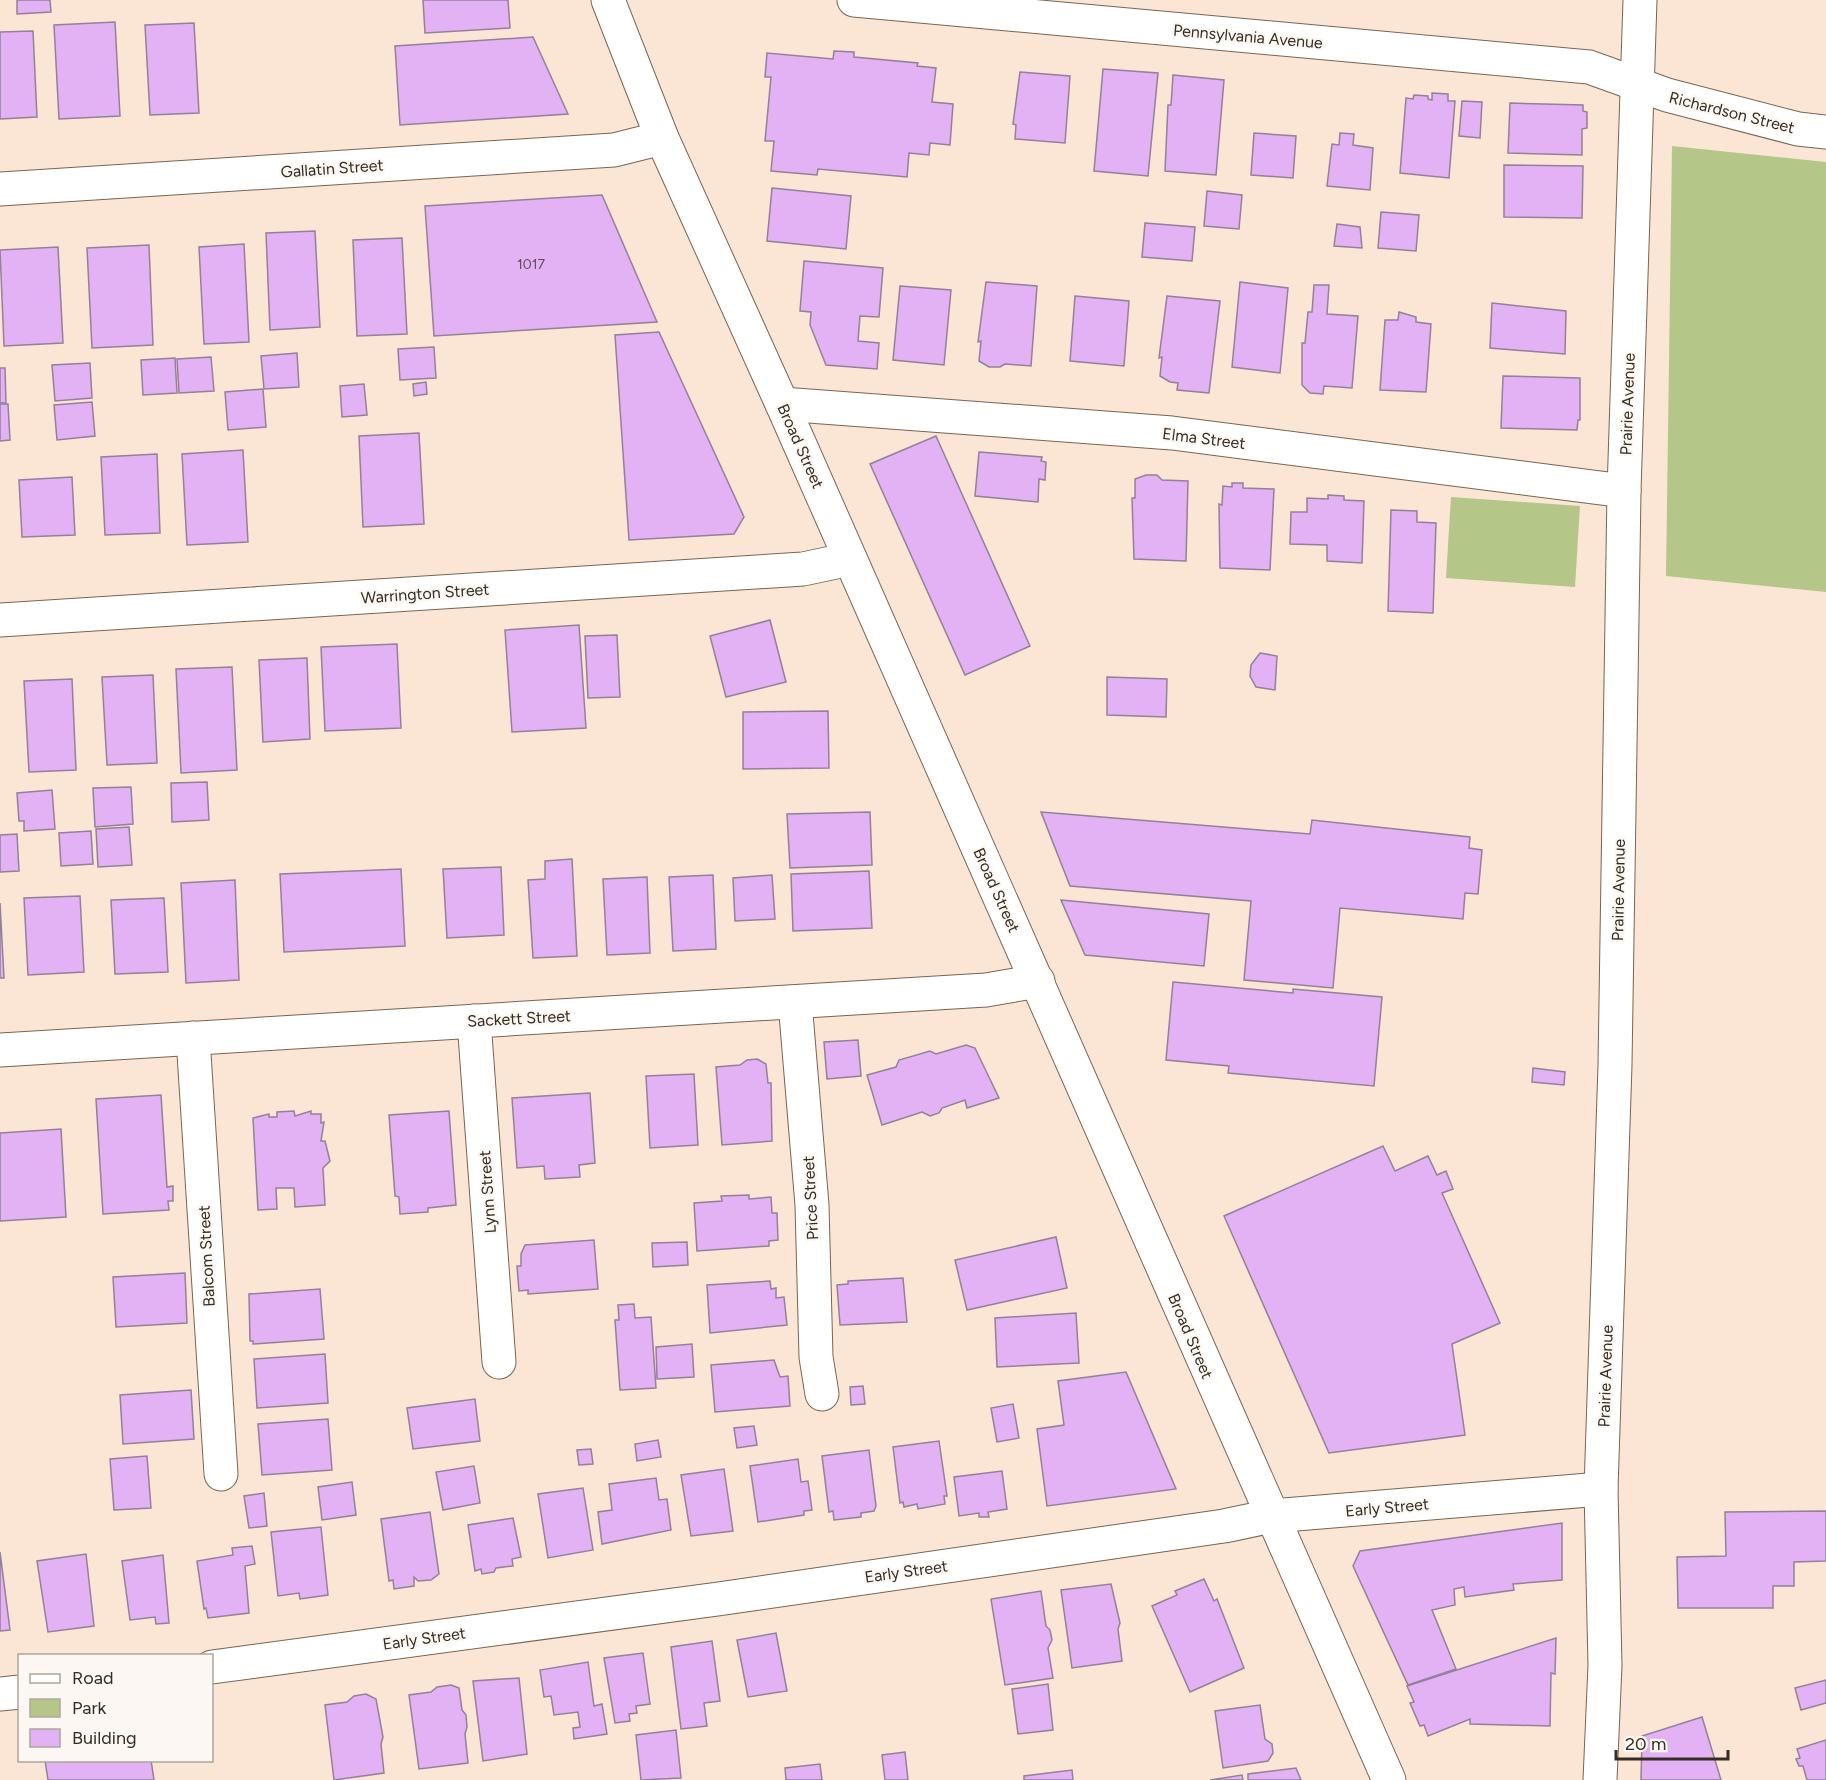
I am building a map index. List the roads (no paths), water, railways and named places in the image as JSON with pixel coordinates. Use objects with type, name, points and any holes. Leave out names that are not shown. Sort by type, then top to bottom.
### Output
[{"type":"street","name":"Broad Street","points":[[608,0],[662,138],[1038,981],[1216,1394],[1389,1780]]},
{"type":"street","name":"Pennsylvania Avenue","points":[[854,0],[1589,67],[1639,87]]},
{"type":"street","name":"Prairie Avenue","points":[[1600,1780],[1605,1665],[1601,1490],[1615,1065],[1624,491],[1639,87],[1640,0]]},
{"type":"street","name":"Richardson Street","points":[[1639,87],[1798,129],[1826,132]]},
{"type":"street","name":"Gallatin Street","points":[[0,189],[615,150],[662,138]]},
{"type":"street","name":"Elma Street","points":[[782,404],[1172,433],[1624,491]]},
{"type":"street","name":"Warrington Street","points":[[0,620],[803,569],[850,559]]},
{"type":"street","name":"Sackett Street","points":[[0,1050],[986,990],[1038,981]]},
{"type":"street","name":"Price Street","points":[[795,1002],[812,1205],[816,1357],[822,1394]]},
{"type":"street","name":"Lynn Street","points":[[474,1021],[499,1362]]},
{"type":"street","name":"Balcom Street","points":[[193,1038],[221,1474]]},
{"type":"street","name":"Early Street","points":[[213,1667],[741,1595],[1212,1527],[1272,1516],[1601,1490]]},
{"type":"street","points":[[0,1694],[18,1692]]}]
